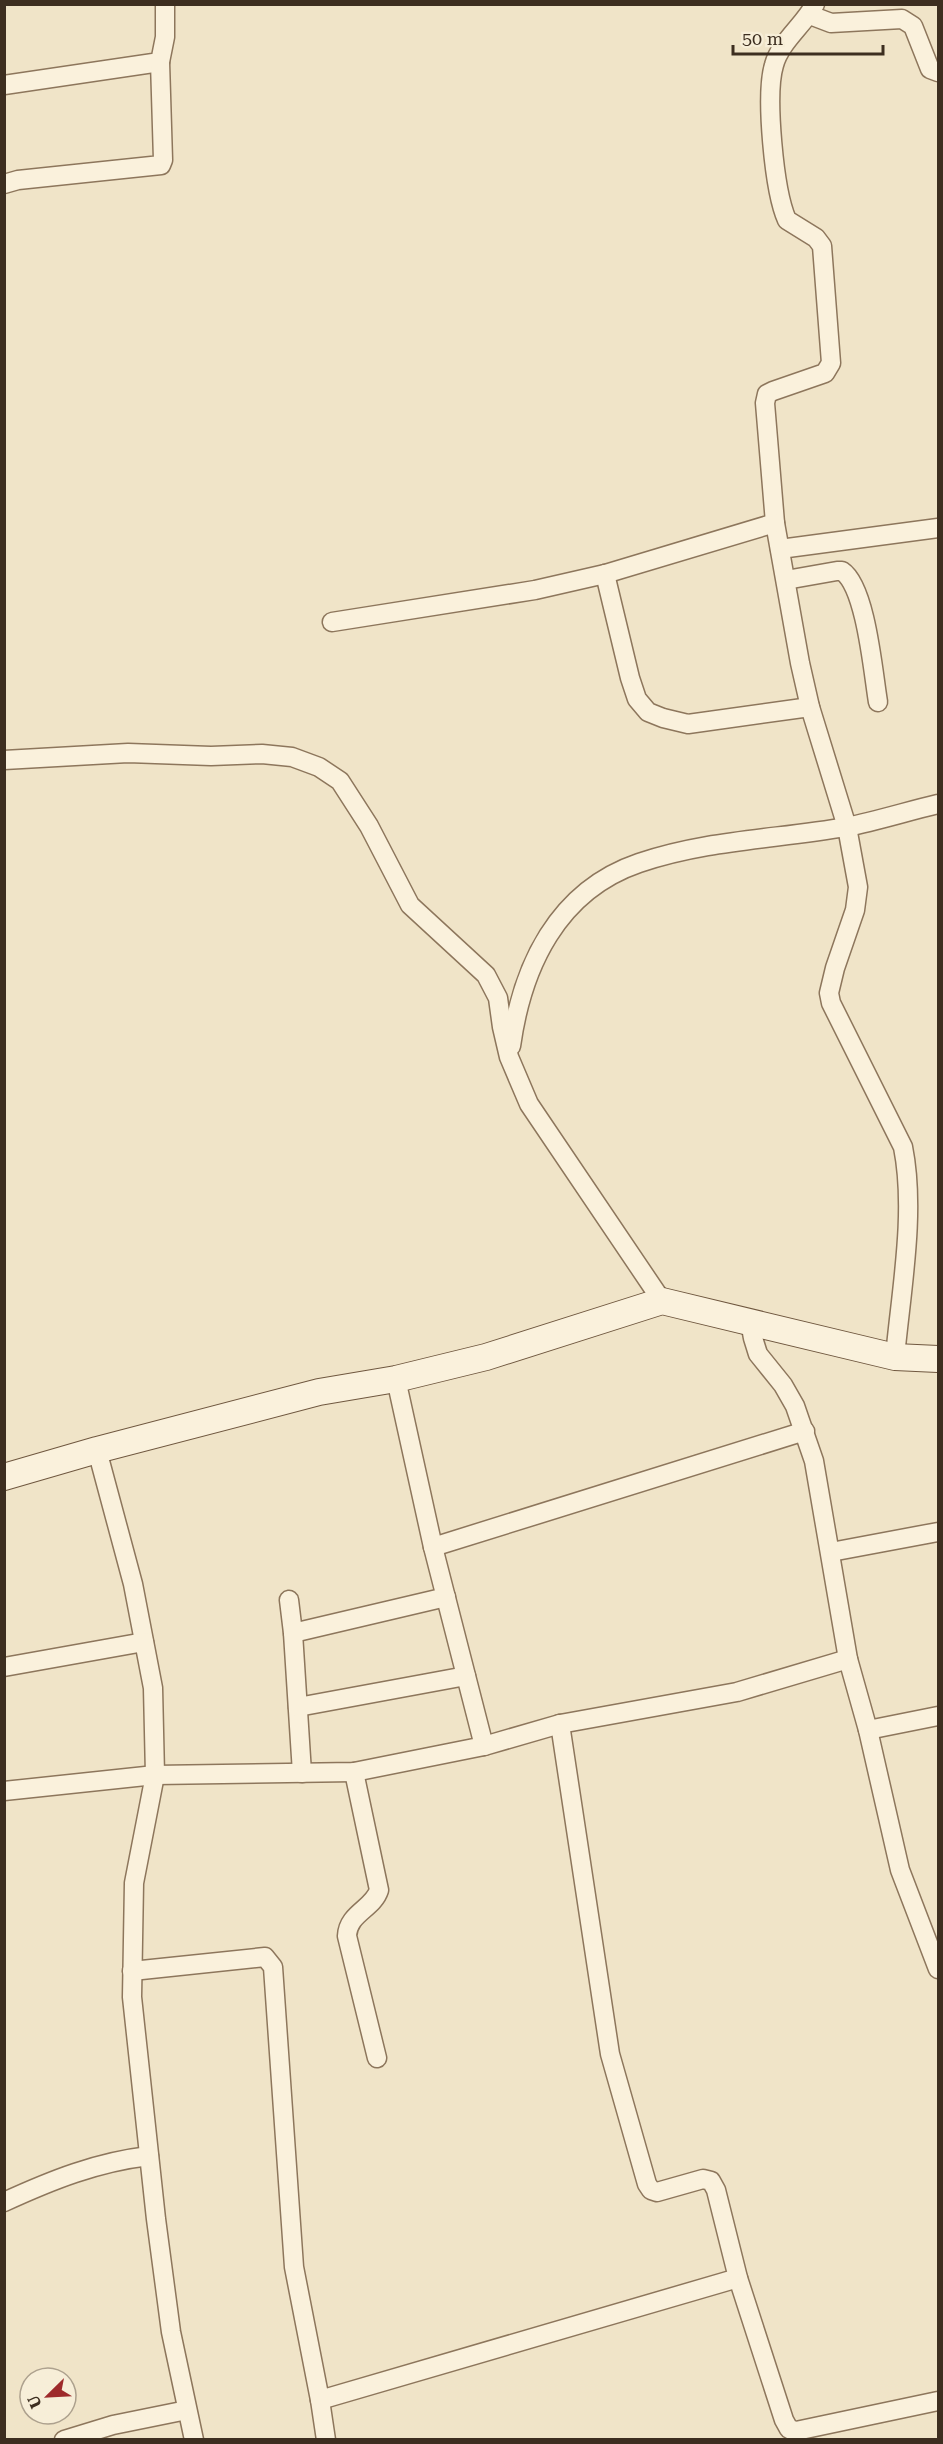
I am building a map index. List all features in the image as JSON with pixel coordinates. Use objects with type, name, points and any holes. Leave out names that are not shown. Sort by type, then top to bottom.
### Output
[{"type":"street","points":[[4,184],[18,180],[161,165],[164,160],[160,62],[165,37],[165,4]]},
{"type":"street","points":[[895,1357],[906,1236],[908,1172],[903,1147],[834,1012],[829,993],[858,894],[847,827],[810,707],[776,523],[765,403],[767,394],[825,374],[831,363],[822,246],[816,238],[787,220],[783,212],[773,157],[771,93],[773,65],[780,51],[812,10],[831,23],[902,19],[913,26],[930,69],[939,72]]},
{"type":"street","points":[[4,85],[160,62]]},
{"type":"street","points":[[332,621],[536,590],[605,574],[776,523]]},
{"type":"street","points":[[780,549],[939,528]]},
{"type":"street","points":[[786,580],[842,571],[852,581],[860,601],[878,702]]},
{"type":"street","points":[[605,574],[630,678],[637,699],[648,712],[663,718],[688,723],[810,707]]},
{"type":"street","points":[[4,760],[128,753],[211,756],[262,754],[292,757],[319,767],[340,782],[357,806],[410,905],[486,975],[498,998],[509,1057],[529,1104],[662,1301]]},
{"type":"street","points":[[509,1057],[516,1011],[531,966],[553,927],[584,895],[613,875],[639,863],[698,848],[847,827],[939,804]]},
{"type":"street","points":[[4,1477],[97,1450],[319,1392],[396,1379],[486,1357],[662,1301],[895,1357],[939,1359]]},
{"type":"street","points":[[750,1322],[758,1354],[783,1384],[795,1406],[814,1461],[848,1659],[868,1730],[900,1870],[939,1969]]},
{"type":"street","points":[[396,1379],[433,1547],[484,1746]]},
{"type":"street","points":[[433,1547],[805,1431]]},
{"type":"street","points":[[97,1450],[133,1584],[153,1688],[155,1775],[134,1883],[132,1996],[171,2332],[194,2439]]},
{"type":"street","points":[[831,1552],[939,1532]]},
{"type":"street","points":[[293,1633],[446,1597]]},
{"type":"street","points":[[289,1600],[302,1773]]},
{"type":"street","points":[[4,1667],[144,1642]]},
{"type":"street","points":[[4,1791],[155,1775],[354,1772],[484,1746],[560,1724],[737,1692],[848,1659]]},
{"type":"street","points":[[298,1707],[466,1676]]},
{"type":"street","points":[[868,1730],[939,1716]]},
{"type":"street","points":[[560,1724],[610,2054],[647,2184],[651,2190],[657,2192],[703,2179],[711,2181],[716,2190],[738,2278],[784,2420],[789,2428],[796,2430],[939,2402]]},
{"type":"street","points":[[354,1772],[379,1890],[377,1896],[354,1917],[348,1927],[348,1936],[377,2058]]},
{"type":"street","points":[[132,1971],[265,1957],[273,1967],[294,2267],[326,2439]]},
{"type":"street","points":[[4,2202],[78,2170],[149,2156]]},
{"type":"street","points":[[320,2400],[738,2278]]},
{"type":"street","points":[[64,2439],[113,2425],[187,2409]]}]
